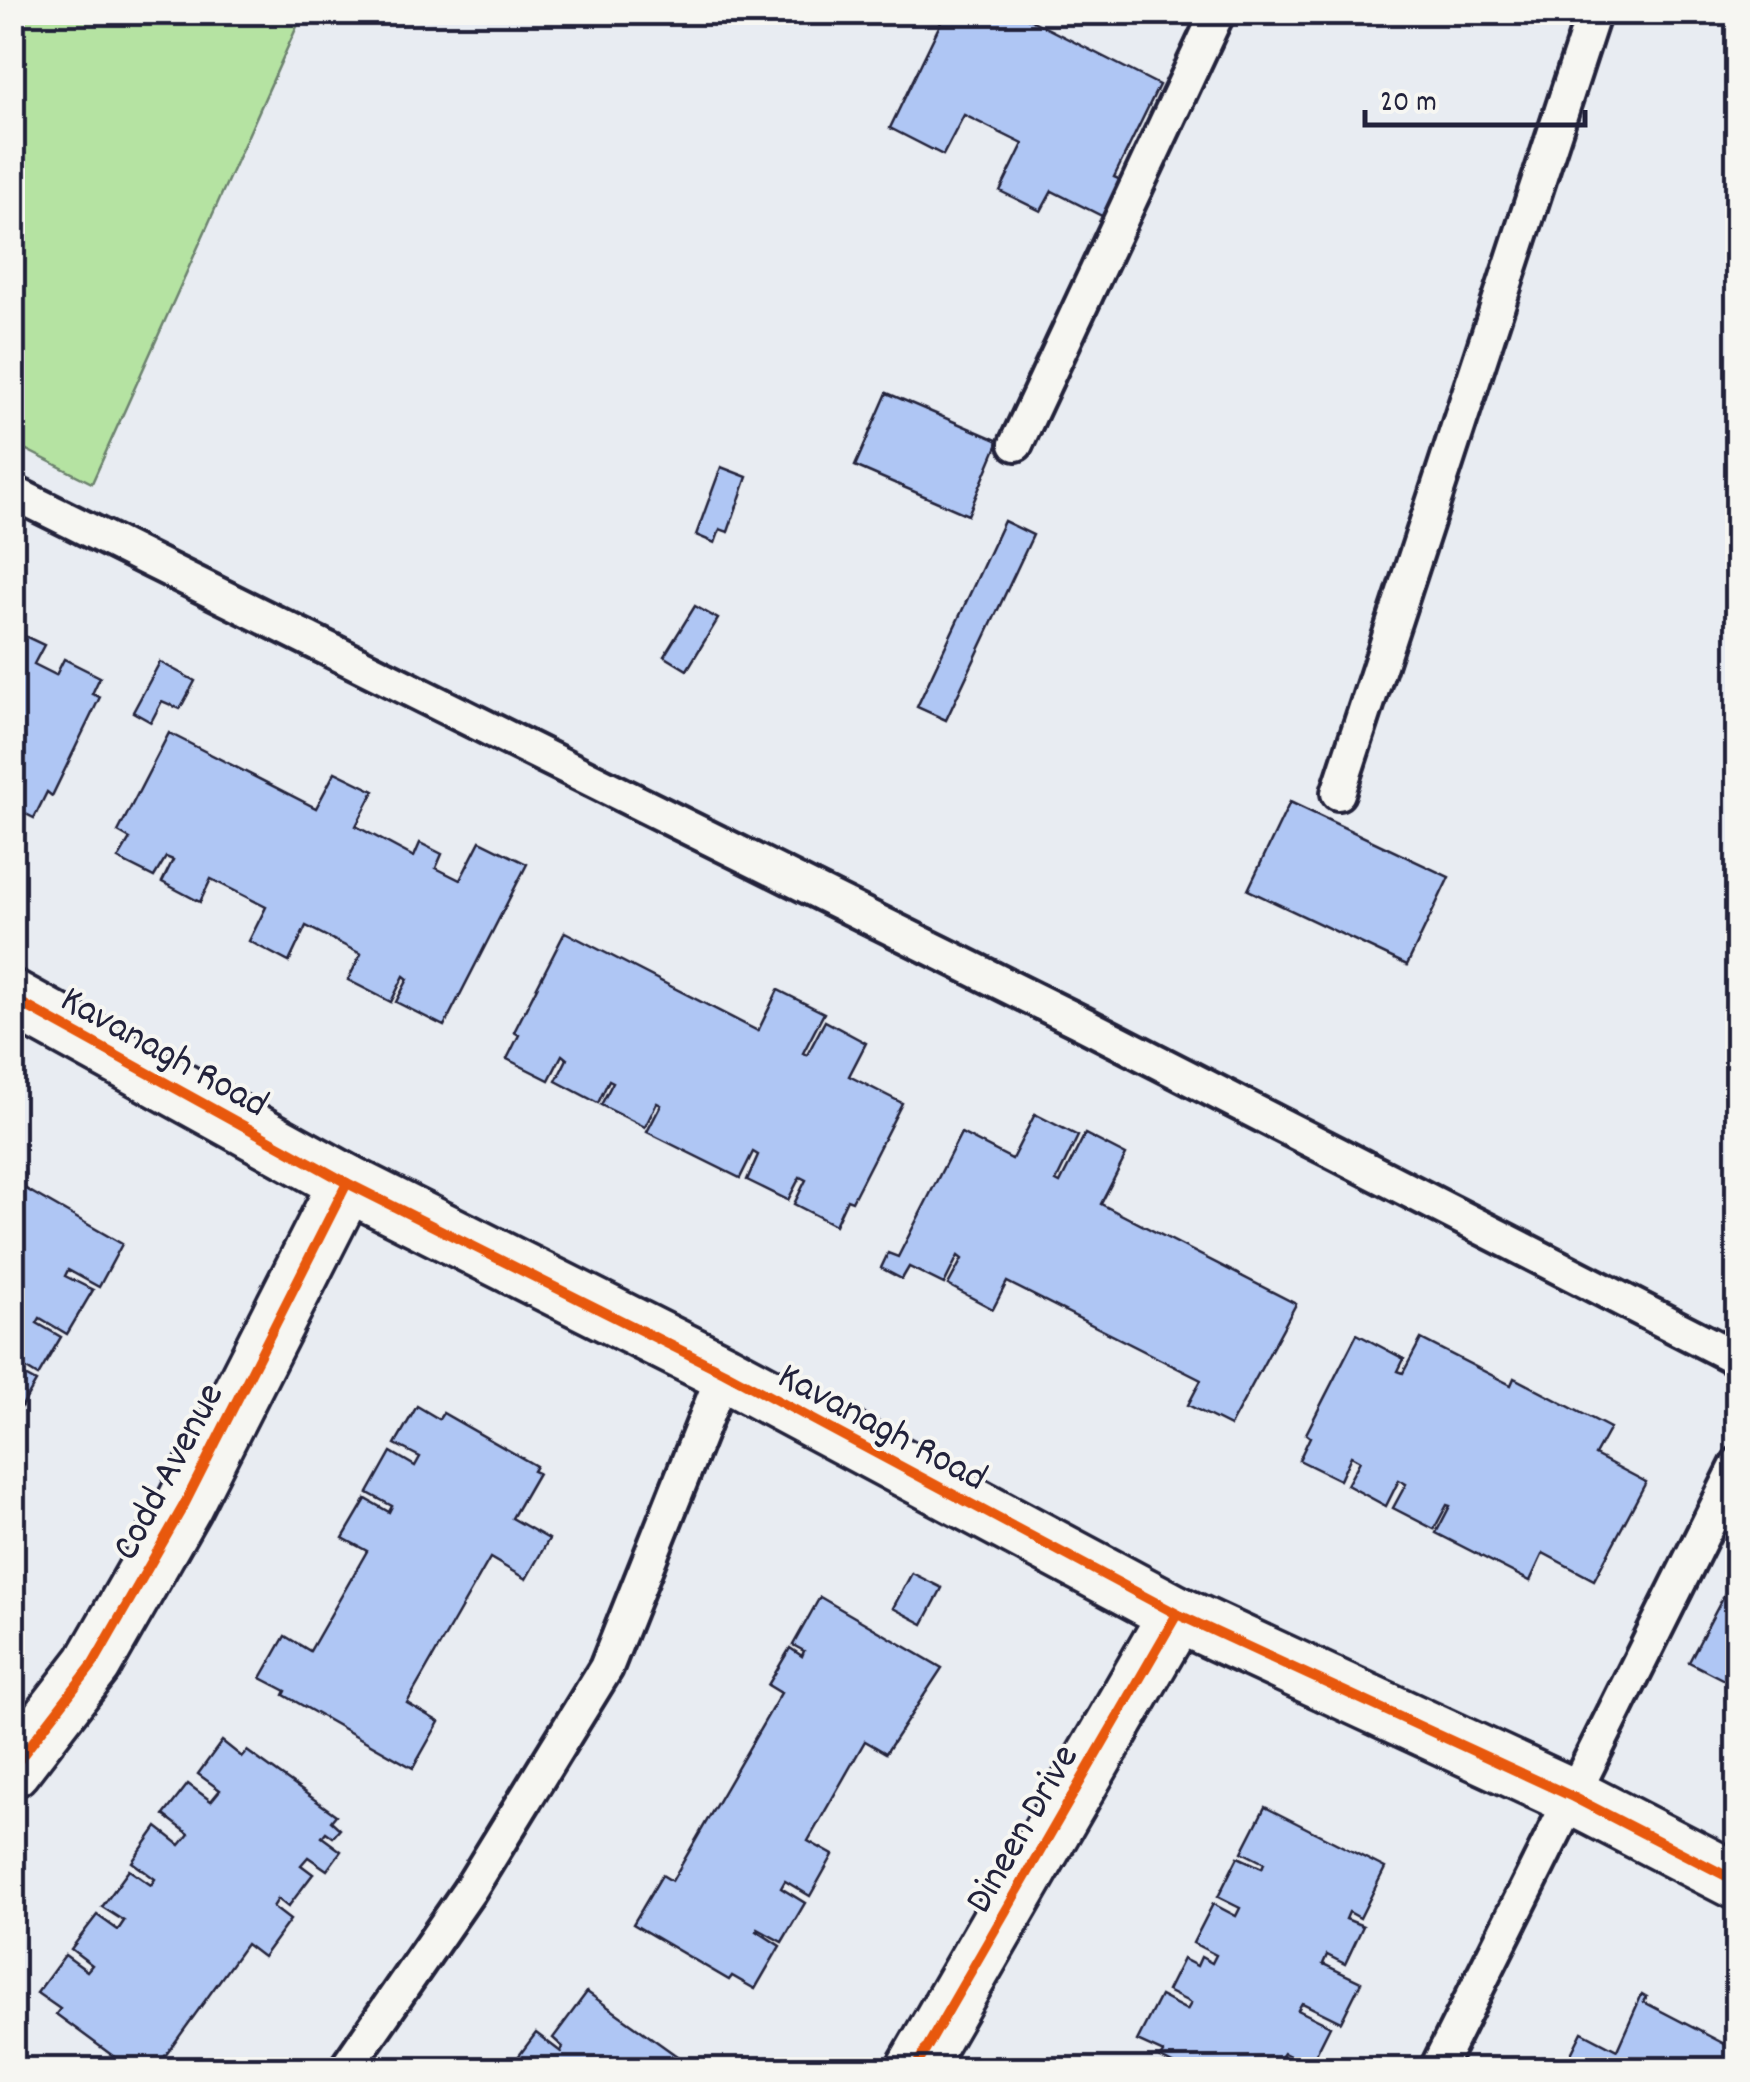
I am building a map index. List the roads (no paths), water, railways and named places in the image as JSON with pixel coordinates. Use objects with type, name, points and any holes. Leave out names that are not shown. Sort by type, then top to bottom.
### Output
[{"type":"street","name":"Kavanagh Road","points":[[12,998],[347,1183],[724,1372],[1177,1614],[1573,1797],[1738,1882]]},
{"type":"street","name":"Codd Avenue","points":[[12,1769],[93,1664],[184,1505],[347,1183]]},
{"type":"street","name":"Dineen Drive","points":[[914,2070],[1177,1614]]},
{"type":"lane","points":[[1016,444],[1218,12]]},
{"type":"lane","points":[[1338,794],[1594,12]]},
{"type":"lane","points":[[12,492],[1078,1021],[1738,1359]]},
{"type":"lane","points":[[345,2070],[469,1891],[606,1668],[724,1372]]},
{"type":"lane","points":[[1436,2070],[1738,1464]]}]
